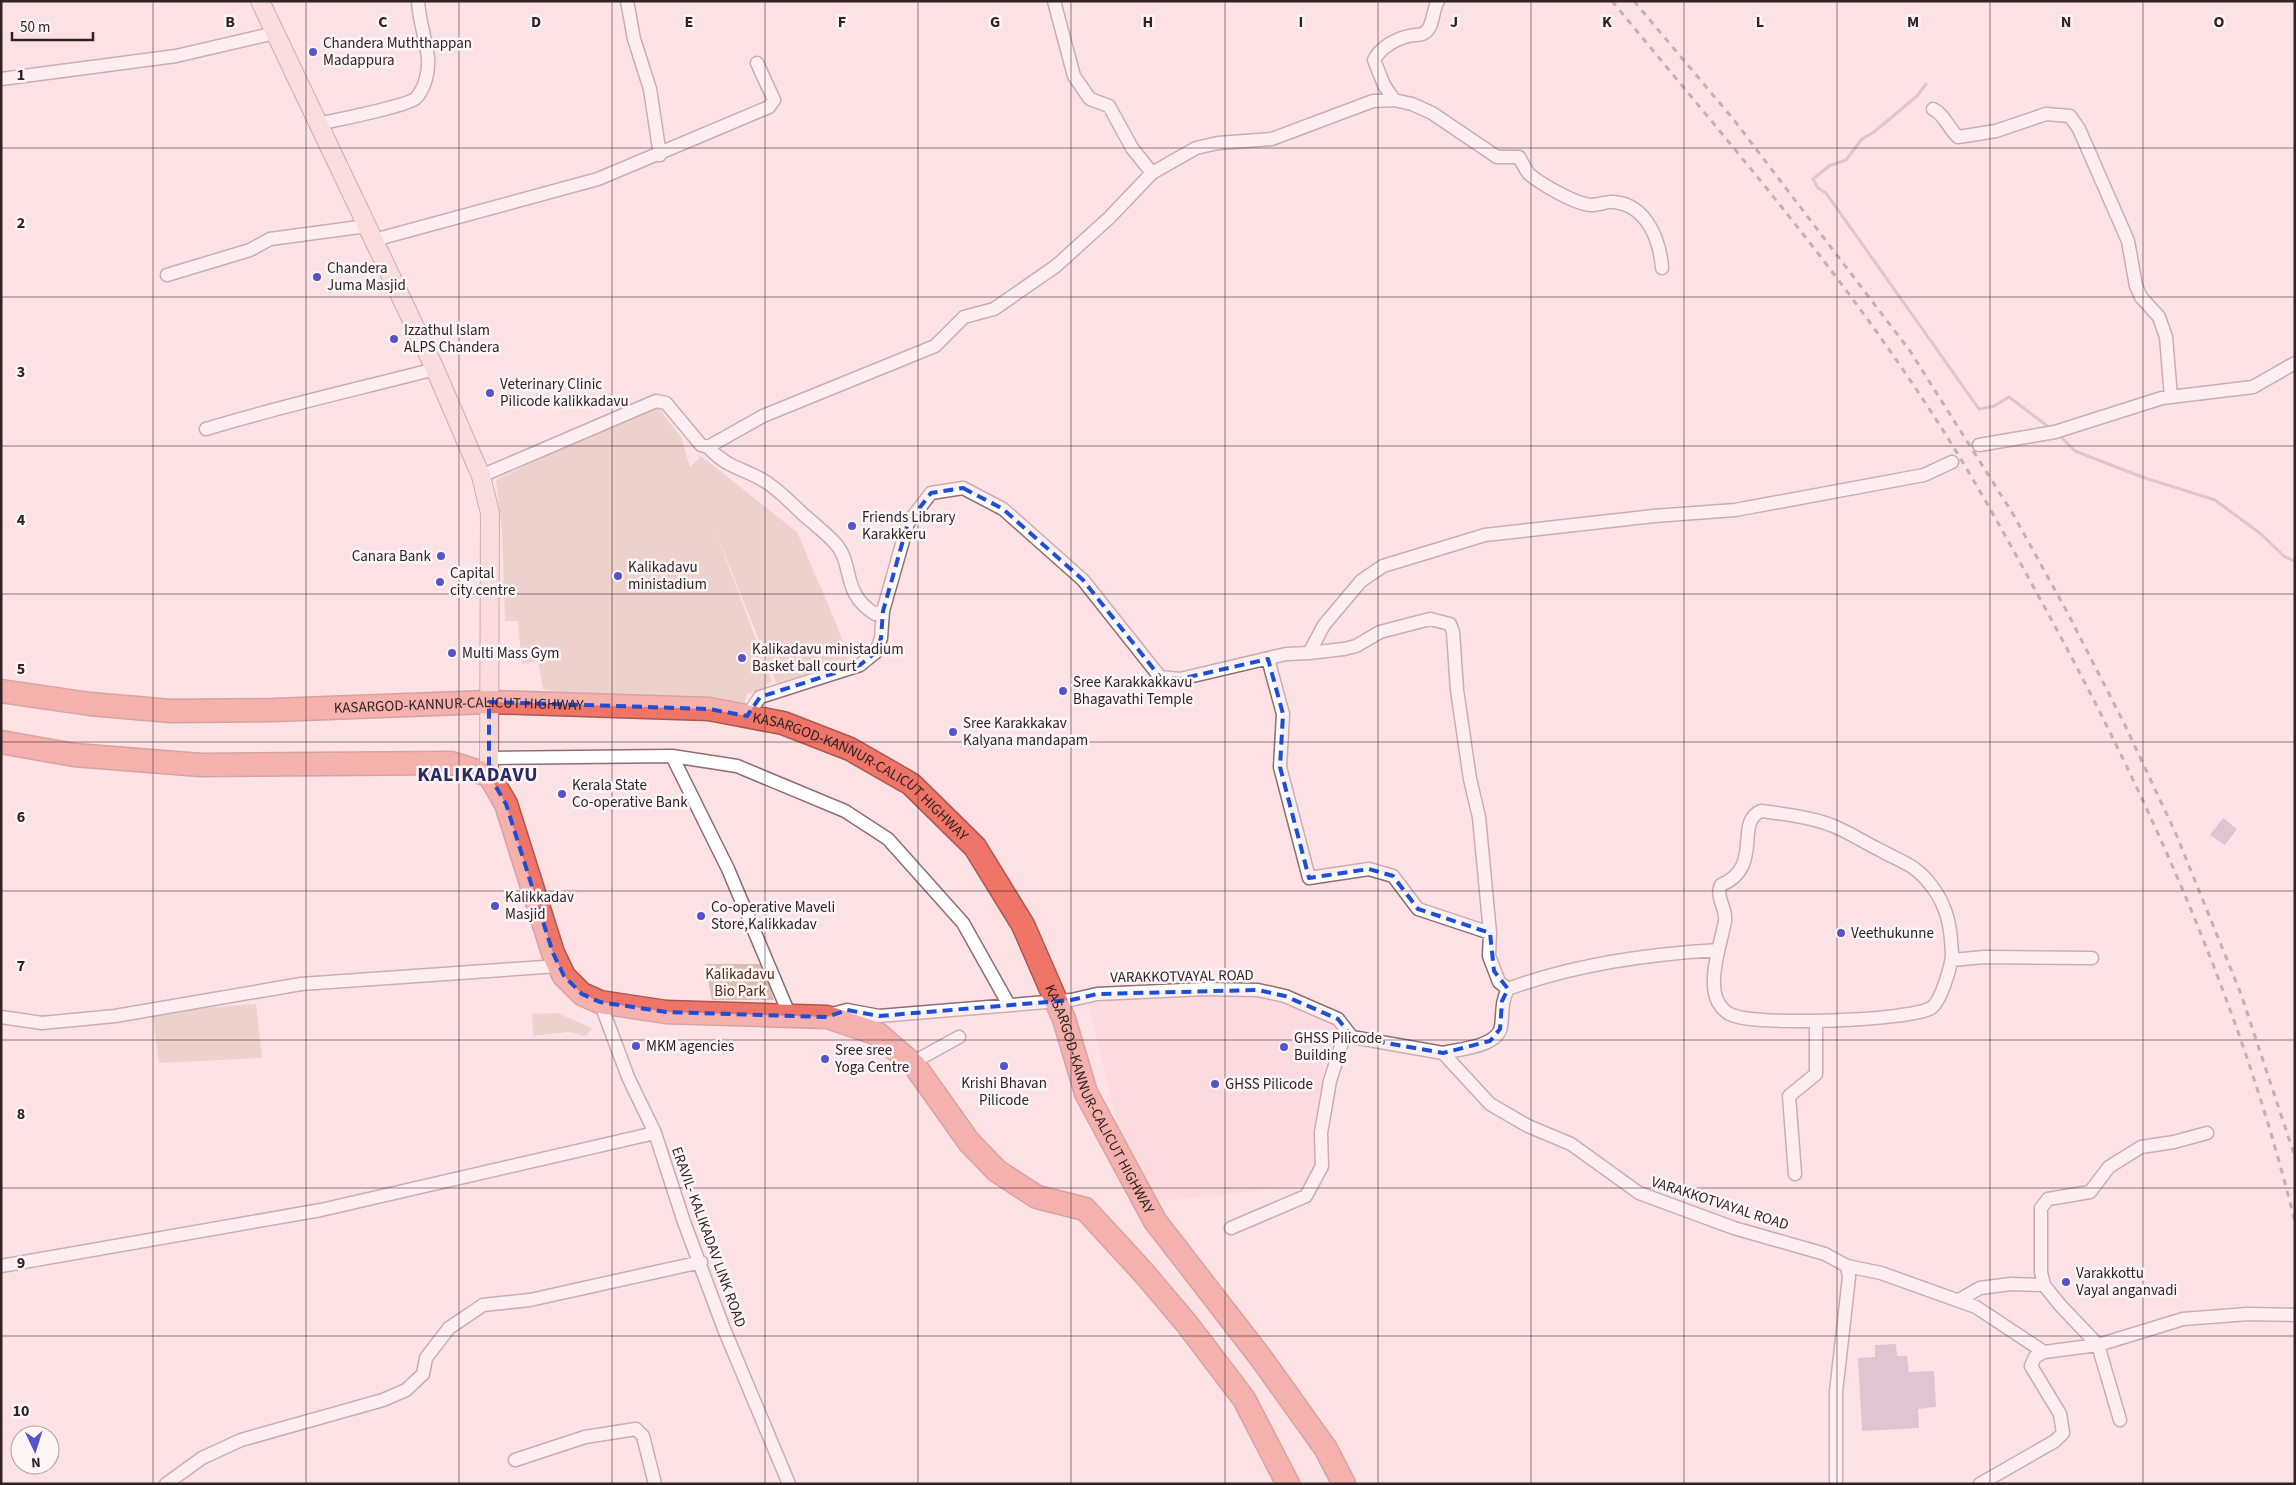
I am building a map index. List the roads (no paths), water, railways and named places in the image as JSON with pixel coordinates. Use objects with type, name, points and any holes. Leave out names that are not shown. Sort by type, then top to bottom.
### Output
[{"type":"highway","name":"KASARGOD-KANNUR-CALICUT HIGHWAY","points":[[1,691],[90,704],[172,711],[274,710],[489,702],[708,709],[783,723],[850,749],[911,784],[976,847],[1023,925],[1064,1019],[1086,1093],[1155,1221],[1261,1358],[1326,1449],[1344,1484]]},
{"type":"highway","points":[[1,742],[74,755],[201,765],[451,764],[489,767],[506,804],[558,966],[564,976],[582,994],[600,1002],[666,1012],[827,1017],[878,1034],[915,1066],[970,1142],[997,1170],[1037,1197],[1085,1210],[1142,1272],[1244,1399],[1288,1484]]},
{"type":"main road","points":[[260,1],[435,369],[481,476],[490,513],[489,767]]},
{"type":"street","points":[[319,124],[398,106],[416,98],[428,75],[428,58],[418,1]]},
{"type":"street","points":[[627,1],[634,40],[650,88],[660,155]]},
{"type":"street","points":[[1054,1],[1074,76],[1090,99],[1109,106],[1132,148],[1152,173]]},
{"type":"street","points":[[1394,100],[1384,85],[1374,60],[1379,51],[1385,47],[1409,36],[1423,34],[1429,29],[1438,1]]},
{"type":"street","points":[[1,79],[176,56],[275,33]]},
{"type":"street","points":[[167,275],[250,250],[270,239],[371,233],[598,179],[660,155],[769,107],[774,100],[757,63]]},
{"type":"street","points":[[708,447],[764,416],[935,346],[964,317],[994,310],[1056,266],[1109,218],[1152,173],[1196,148],[1218,144],[1272,140],[1373,101],[1394,100],[1412,104],[1432,113],[1497,157],[1519,157],[1528,172],[1544,185],[1568,196],[1590,205],[1614,202],[1636,209],[1648,224],[1661,250],[1662,268]]},
{"type":"street","points":[[1933,110],[1938,112],[1949,129],[1958,137],[1996,131],[2046,114],[2070,116],[2079,128],[2128,241],[2136,286],[2142,298],[2159,317],[2166,337],[2171,397]]},
{"type":"street","points":[[1979,445],[2051,433],[2171,397],[2253,387],[2295,363]]},
{"type":"street","points":[[206,429],[258,412],[332,397],[435,369]]},
{"type":"street","points":[[481,476],[656,401],[666,403],[701,446],[708,447],[732,467],[768,483],[828,536],[842,552],[847,577],[855,594],[867,609],[875,614],[883,611]]},
{"type":"street","points":[[1310,653],[1324,625],[1361,582],[1383,566],[1485,535],[1654,516],[1735,510],[1924,475],[1952,462]]},
{"type":"street","points":[[747,716],[760,697],[860,665],[876,652],[881,638],[883,611],[908,523],[931,493],[963,488],[1003,509],[1083,580],[1160,677],[1180,680],[1268,658],[1344,650],[1356,646],[1380,632],[1430,619],[1450,624],[1454,632],[1457,690],[1470,779],[1479,817],[1490,934],[1489,956],[1499,982],[1508,989]]},
{"type":"street","points":[[1268,658],[1283,714],[1280,768],[1309,878],[1370,869],[1393,876],[1418,908],[1490,934]]},
{"type":"street","points":[[672,756],[735,885],[790,1016]]},
{"type":"street","points":[[489,767],[672,756],[737,766],[845,811],[888,839],[963,923],[1009,1005]]},
{"type":"street","points":[[1761,811],[1832,825],[1915,869],[1932,886],[1944,908],[1950,933],[1952,960],[1939,998],[1931,1008],[1902,1015],[1816,1021],[1733,1016],[1725,1011],[1718,1002],[1716,993],[1715,967],[1725,918],[1718,892],[1721,885],[1732,880],[1741,869],[1749,844],[1747,831],[1754,814],[1761,811]]},
{"type":"street","points":[[1443,1053],[1490,1041],[1500,1029],[1502,1001],[1508,989],[1540,978],[1635,959],[1718,950]]},
{"type":"street","points":[[1952,960],[1984,957],[2092,958]]},
{"type":"street","points":[[1,1017],[42,1023],[70,1021],[116,1016],[301,984],[558,966]]},
{"type":"street","name":"VARAKKOTVAYAL ROAD","points":[[827,1017],[828,1014],[847,1010],[879,1016],[1056,1001],[1096,994],[1205,989],[1258,990],[1285,996],[1338,1019],[1352,1037],[1443,1053],[1490,1104],[1528,1126],[1570,1144],[1639,1193],[1734,1228],[1826,1254],[1848,1266],[1881,1273],[1959,1300],[1976,1307],[2044,1352]]},
{"type":"street","name":"ERAVIL- KALIKADAV LINK ROAD","points":[[600,1002],[628,1077],[655,1133],[684,1222],[701,1262],[724,1329],[789,1484]]},
{"type":"street","points":[[1795,1174],[1789,1096],[1816,1074],[1816,1021]]},
{"type":"street","points":[[1231,1228],[1306,1196],[1312,1186],[1322,1166],[1321,1133],[1330,1081],[1346,1030]]},
{"type":"street","points":[[915,1066],[919,1059],[959,1037]]},
{"type":"street","points":[[1,1266],[321,1210],[655,1133]]},
{"type":"street","points":[[2120,1420],[2098,1346],[2060,1305],[2044,1284],[2041,1272],[2041,1208],[2048,1199],[2090,1192],[2109,1167],[2142,1147],[2174,1142],[2207,1133]]},
{"type":"street","points":[[166,1484],[202,1458],[241,1440],[383,1400],[406,1390],[423,1374],[426,1358],[449,1328],[483,1305],[530,1300],[701,1262]]},
{"type":"street","points":[[1836,1484],[1836,1392],[1849,1277],[1848,1266]]},
{"type":"street","points":[[1959,1300],[1980,1288],[2011,1284],[2044,1284]]},
{"type":"street","points":[[1980,1484],[2055,1441],[2062,1433],[2060,1414],[2031,1366],[2035,1356],[2044,1352],[2098,1346],[2183,1319],[2248,1314],[2295,1315]]},
{"type":"street","points":[[515,1460],[585,1437],[636,1429],[643,1436],[655,1484]]},
{"type":"waterway","points":[[1926,84],[1917,96],[1874,132],[1862,139],[1846,160],[1829,166],[1813,179],[1818,188],[1826,193],[1979,409],[1994,406],[2009,397],[2050,428]]},
{"type":"waterway","points":[[2059,435],[2075,451],[2142,477],[2215,500],[2261,534],[2285,557],[2295,561]]},
{"type":"railway","points":[[1612,1],[1772,195],[1850,295],[1939,423],[2000,527],[2083,679],[2156,829],[2189,906],[2220,983],[2248,1062],[2273,1141],[2295,1222]]},
{"type":"railway","points":[[1634,1],[1734,120],[1910,351],[2013,514],[2065,608],[2124,723],[2176,834],[2241,994],[2295,1157]]},
{"type":"place","name":"Chandera Muththappan Madappura","points":[[313,52]]},
{"type":"place","name":"Chandera Juma Masjid","points":[[317,277]]},
{"type":"place","name":"Izzathul Islam ALPS Chandera","points":[[394,339]]},
{"type":"place","name":"Veterinary Clinic Pilicode kalikkadavu","points":[[490,393]]},
{"type":"place","name":"Friends Library Karakkeru","points":[[852,526]]},
{"type":"place","name":"Canara Bank","points":[[441,556]]},
{"type":"place","name":"Kalikadavu ministadium","points":[[618,576]]},
{"type":"place","name":"Capital city centre","points":[[440,582]]},
{"type":"place","name":"Multi Mass Gym","points":[[452,653]]},
{"type":"place","name":"Kalikadavu ministadium Basket ball court","points":[[742,658]]},
{"type":"place","name":"Sree Karakkakkavu Bhagavathi Temple","points":[[1063,691]]},
{"type":"place","name":"Sree Karakkakav Kalyana mandapam","points":[[953,732]]},
{"type":"place","name":"Kerala State Co-operative Bank","points":[[562,794]]},
{"type":"place","name":"Kalikkadav Masjid","points":[[495,906]]},
{"type":"place","name":"Co-operative Maveli Store,Kalikkadav","points":[[701,916]]},
{"type":"place","name":"Veethukunne","points":[[1841,933]]},
{"type":"place","name":"MKM agencies","points":[[636,1046]]},
{"type":"place","name":"GHSS Pilicode Building","points":[[1284,1047]]},
{"type":"place","name":"Sree sree Yoga Centre","points":[[825,1059]]},
{"type":"place","name":"Krishi Bhavan Pilicode","points":[[1004,1066]]},
{"type":"place","name":"GHSS Pilicode","points":[[1215,1084]]},
{"type":"place","name":"Varakkottu Vayal anganvadi","points":[[2066,1282]]},
{"type":"district","name":"KALIKADAVU","points":[[478,774]]},
{"type":"park label","name":"Kalikadavu Bio Park","points":[[740,982]]}]
